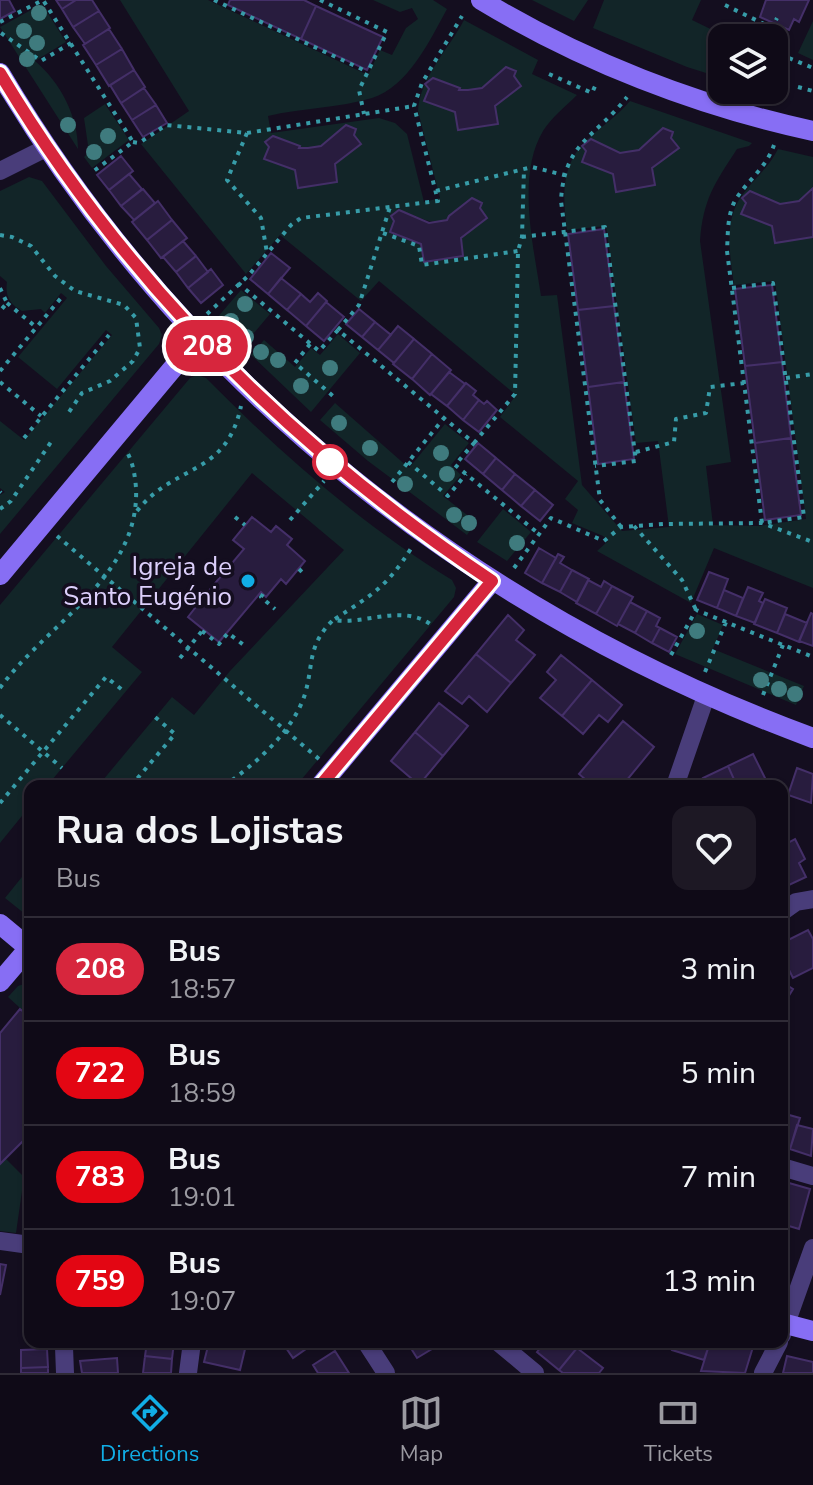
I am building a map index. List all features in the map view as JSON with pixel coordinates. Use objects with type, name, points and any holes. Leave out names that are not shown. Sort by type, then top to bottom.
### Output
[{"type":"street","points":[[481,0],[531,28],[642,79],[728,109],[813,131]]},
{"type":"street","points":[[0,73],[93,212],[199,337],[267,406],[331,462],[410,524],[492,581],[611,650],[706,696],[813,738]]},
{"type":"street","points":[[0,171],[48,147]]},
{"type":"street","points":[[0,575],[199,337]]},
{"type":"street","points":[[325,780],[492,581]]},
{"type":"street","points":[[677,780],[706,696]]},
{"type":"street","points":[[788,908],[796,902],[813,899]]},
{"type":"street","points":[[0,924],[24,944]]},
{"type":"street","points":[[0,982],[24,954]]},
{"type":"street","points":[[788,1169],[813,1176]]},
{"type":"street","points":[[0,1241],[24,1244]]},
{"type":"street","points":[[788,1317],[813,1248]]},
{"type":"street","points":[[788,1331],[813,1331]]},
{"type":"street","points":[[64,1348],[65,1373]]},
{"type":"street","points":[[188,1373],[191,1348]]},
{"type":"street","points":[[370,1348],[386,1373]]},
{"type":"street","points":[[505,1348],[535,1373]]},
{"type":"street","points":[[763,1373],[775,1348]]},
{"type":"path","points":[[0,22],[43,0],[133,142]]},
{"type":"path","points":[[214,0],[368,72]]},
{"type":"path","points":[[320,0],[387,32],[359,90],[364,114]]},
{"type":"path","points":[[725,5],[764,24],[766,20]]},
{"type":"path","points":[[207,314],[301,218],[438,201],[414,106],[422,83],[462,16]]},
{"type":"path","points":[[774,24],[777,18]]},
{"type":"path","points":[[1,33],[41,61],[71,43]]},
{"type":"path","points":[[789,58],[813,68]]},
{"type":"path","points":[[549,74],[592,93],[596,84]]},
{"type":"path","points":[[798,87],[813,91]]},
{"type":"path","points":[[621,527],[600,500],[561,201],[564,175],[574,150],[611,117],[627,97]]},
{"type":"path","points":[[91,173],[133,142],[139,143],[166,125],[247,133],[414,106]]},
{"type":"path","points":[[247,133],[227,180],[261,218],[267,253]]},
{"type":"path","points":[[762,523],[727,251],[733,207],[761,170],[774,145]]},
{"type":"path","points":[[436,191],[532,167],[564,175]]},
{"type":"path","points":[[524,169],[522,237],[518,251],[515,394],[455,465],[539,534]]},
{"type":"path","points":[[238,283],[319,351],[359,305],[390,207]]},
{"type":"path","points":[[522,237],[605,227],[636,461],[595,466]]},
{"type":"path","points":[[383,233],[419,246],[422,265],[518,251]]},
{"type":"path","points":[[0,235],[31,246],[55,276],[75,291],[124,305],[136,318],[140,348],[133,361],[110,381],[82,393],[69,412]]},
{"type":"path","points":[[732,288],[773,283],[804,517]]},
{"type":"path","points":[[0,288],[7,303],[36,327]]},
{"type":"path","points":[[0,371],[61,298]]},
{"type":"path","points":[[0,311],[7,303]]},
{"type":"path","points":[[338,330],[474,443]]},
{"type":"path","points":[[24,438],[109,335]]},
{"type":"path","points":[[310,344],[295,363],[333,396]]},
{"type":"path","points":[[786,378],[813,374]]},
{"type":"path","points":[[0,382],[42,416]]},
{"type":"path","points":[[635,452],[674,442],[676,419],[706,413],[710,387],[744,383]]},
{"type":"path","points":[[135,513],[163,485],[199,466],[227,445],[242,404]]},
{"type":"path","points":[[390,483],[444,418]]},
{"type":"path","points":[[0,509],[11,501],[51,442]]},
{"type":"path","points":[[0,688],[104,576],[123,549],[135,513],[136,479],[132,460],[124,447]]},
{"type":"path","points":[[408,462],[448,496],[466,474]]},
{"type":"path","points":[[290,520],[325,479]]},
{"type":"path","points":[[514,568],[551,518],[604,541],[621,527],[762,523],[813,516]]},
{"type":"path","points":[[235,517],[245,525]]},
{"type":"path","points":[[762,523],[813,542]]},
{"type":"path","points":[[634,526],[682,580],[696,610],[813,657]]},
{"type":"path","points":[[52,532],[324,763]]},
{"type":"path","points":[[232,780],[254,763],[284,729],[305,694],[316,641],[333,620],[375,594],[400,566],[412,546]]},
{"type":"path","points":[[299,569],[304,574]]},
{"type":"path","points":[[263,594],[261,597],[275,609]]},
{"type":"path","points":[[670,656],[696,610]]},
{"type":"path","points":[[333,620],[348,623],[388,616],[410,616],[436,628]]},
{"type":"path","points":[[705,672],[726,622]]},
{"type":"path","points":[[180,658],[203,630],[219,644],[228,633],[245,646]]},
{"type":"path","points":[[763,695],[783,645]]},
{"type":"path","points":[[0,803],[106,677],[125,692]]},
{"type":"path","points":[[0,715],[62,768]]},
{"type":"path","points":[[136,780],[175,734],[155,717]]},
{"type":"green space","points":[[120,0],[208,0],[368,75],[380,50],[392,55],[406,28],[418,19],[412,8],[400,12],[373,0],[433,0],[447,9],[417,61],[397,84],[385,92],[359,101],[268,116],[271,133],[379,118],[395,123],[407,134],[424,202],[440,198],[418,111],[420,99],[425,84],[436,64],[464,20],[538,60],[532,74],[577,95],[546,126],[530,169],[529,212],[541,296],[557,295],[582,485],[622,531],[669,527],[658,441],[636,443],[606,226],[567,230],[564,191],[574,156],[581,146],[591,136],[630,101],[752,143],[737,149],[716,182],[707,202],[700,241],[731,462],[706,466],[713,525],[758,526],[806,519],[775,281],[734,285],[730,226],[737,204],[778,149],[813,157],[813,188],[799,201],[780,204],[750,191],[742,198],[746,203],[742,213],[772,226],[775,243],[813,237],[813,588],[714,548],[691,603],[597,551],[608,541],[572,523],[578,510],[565,499],[578,481],[500,417],[516,395],[379,281],[361,301],[280,235],[246,274],[141,144],[189,111]],"holes":[[[506,67],[515,70],[514,76],[521,86],[495,106],[497,124],[459,130],[455,112],[425,101],[429,89],[425,84],[433,78],[463,91],[482,88]],[[346,125],[355,129],[354,135],[361,144],[335,164],[337,182],[299,188],[295,170],[265,159],[269,147],[265,142],[273,136],[303,149],[321,146]],[[663,128],[673,132],[671,138],[678,147],[652,168],[654,185],[616,192],[613,174],[582,162],[586,151],[582,146],[591,139],[620,153],[639,150]],[[472,199],[482,203],[480,208],[487,218],[461,238],[463,256],[424,262],[421,244],[390,232],[394,221],[391,216],[399,210],[437,222],[451,216]]]},
{"type":"green space","points":[[532,0],[588,0],[574,21]]},
{"type":"green space","points":[[604,0],[701,0],[692,20],[708,28],[708,74],[687,67],[593,28]]},
{"type":"green space","points":[[42,4],[66,42],[35,61],[66,100],[75,124],[78,149],[0,27]]},
{"type":"green space","points":[[813,21],[813,60],[798,53]]},
{"type":"green space","points":[[105,104],[129,140],[92,168],[84,157],[89,152],[84,118]]},
{"type":"green space","points":[[29,177],[42,181],[162,335],[159,344],[0,534],[0,495],[5,492],[0,488],[0,421],[24,440],[112,335],[106,330],[57,389],[18,357],[67,298],[61,293],[45,313],[41,309],[22,311],[11,302],[7,295],[7,282],[0,276],[0,191]]},
{"type":"green space","points":[[241,290],[270,314],[243,346],[216,319]]},
{"type":"green space","points":[[338,334],[360,353],[311,412],[251,355],[264,340],[295,367],[311,348],[320,355]]},
{"type":"green space","points":[[197,375],[206,378],[263,433],[354,512],[452,580],[456,588],[454,597],[301,780],[103,780],[172,697],[194,715],[230,671],[344,550],[252,473],[112,647],[142,672],[52,780],[24,780],[24,813],[0,843],[0,605],[190,378]]},
{"type":"green space","points":[[335,403],[409,468],[445,424],[469,443],[451,465],[461,475],[443,496],[476,522],[467,535],[368,461],[320,420]]},
{"type":"green space","points":[[503,509],[531,532],[507,561],[477,542]]},
{"type":"green space","points":[[697,614],[723,625],[713,649],[804,686],[796,705],[675,654]]},
{"type":"green space","points":[[24,874],[24,913],[5,898]]},
{"type":"green space","points":[[24,984],[24,1012],[8,997]]},
{"type":"green space","points":[[5,1158],[24,1177],[16,1233],[0,1231],[0,1164]]},
{"type":"building","points":[[0,0],[9,0],[15,11],[0,19]]},
{"type":"building","points":[[56,0],[76,0],[62,9]]},
{"type":"building","points":[[76,0],[92,0],[99,11],[73,27],[62,9]]},
{"type":"building","points":[[230,0],[304,0],[316,6],[301,39],[228,5]]},
{"type":"building","points":[[766,0],[809,0],[799,22],[794,19],[789,30],[788,24],[776,24],[760,17]]},
{"type":"building","points":[[316,6],[383,37],[367,70],[301,39]]},
{"type":"building","points":[[99,11],[110,28],[85,44],[73,27]]},
{"type":"building","points":[[109,29],[122,49],[96,65],[83,45]]},
{"type":"building","points":[[122,49],[134,70],[109,86],[96,65]]},
{"type":"building","points":[[506,67],[516,71],[514,76],[521,86],[495,106],[498,124],[458,130],[455,112],[424,101],[429,89],[425,84],[433,78],[459,90],[482,88]]},
{"type":"building","points":[[134,70],[145,87],[121,103],[110,85]]},
{"type":"building","points":[[144,88],[156,105],[132,120],[121,103]]},
{"type":"building","points":[[156,105],[167,123],[143,137],[132,120]]},
{"type":"building","points":[[346,125],[356,129],[354,135],[361,144],[335,164],[337,182],[298,188],[295,170],[264,159],[269,147],[265,142],[273,136],[299,148],[308,148],[321,146]]},
{"type":"building","points":[[663,128],[673,132],[671,138],[679,148],[652,168],[655,185],[616,192],[613,174],[582,162],[586,151],[582,146],[591,139],[620,153],[639,150]]},
{"type":"building","points":[[121,156],[133,171],[109,190],[97,175]]},
{"type":"building","points":[[129,174],[142,189],[121,206],[109,190]]},
{"type":"building","points":[[813,188],[813,237],[775,243],[772,226],[741,214],[746,203],[742,198],[750,191],[780,204],[799,201]]},
{"type":"building","points":[[143,189],[155,203],[134,220],[121,206]]},
{"type":"building","points":[[472,198],[482,203],[480,208],[487,218],[461,238],[463,256],[424,262],[421,244],[390,232],[394,221],[391,216],[399,210],[429,223],[447,220]]},
{"type":"building","points":[[158,201],[172,220],[147,240],[132,222]]},
{"type":"building","points":[[172,220],[187,238],[161,258],[147,240]]},
{"type":"building","points":[[604,229],[614,306],[578,310],[568,234]]},
{"type":"building","points":[[183,241],[196,256],[176,272],[163,257]]},
{"type":"building","points":[[271,253],[290,268],[268,294],[250,279]]},
{"type":"building","points":[[196,256],[208,272],[188,288],[176,272]]},
{"type":"building","points":[[211,269],[223,285],[201,303],[188,288]]},
{"type":"building","points":[[281,278],[301,294],[287,310],[268,294]]},
{"type":"building","points":[[772,285],[782,362],[745,366],[735,289]]},
{"type":"building","points":[[318,293],[327,301],[306,326],[287,310],[301,294],[310,302]]},
{"type":"building","points":[[326,302],[344,317],[324,341],[306,326]]},
{"type":"building","points":[[614,306],[624,382],[588,387],[578,310]]},
{"type":"building","points":[[359,309],[375,322],[362,337],[346,324]]},
{"type":"building","points":[[375,322],[391,335],[378,350],[362,337]]},
{"type":"building","points":[[398,326],[414,339],[394,363],[378,350]]},
{"type":"building","points":[[414,339],[432,354],[412,379],[393,364]]},
{"type":"building","points":[[432,354],[451,370],[430,395],[412,379]]},
{"type":"building","points":[[782,362],[791,438],[755,443],[745,366]]},
{"type":"building","points":[[449,372],[465,384],[447,406],[431,394]]},
{"type":"building","points":[[624,382],[634,459],[598,464],[588,387]]},
{"type":"building","points":[[466,383],[476,391],[473,395],[479,400],[463,420],[447,406]]},
{"type":"building","points":[[479,400],[484,404],[487,401],[497,410],[479,432],[463,420]]},
{"type":"building","points":[[791,438],[801,515],[765,520],[755,443]]},
{"type":"building","points":[[478,443],[496,458],[483,474],[465,459]]},
{"type":"building","points":[[496,458],[515,474],[502,490],[483,474]]},
{"type":"building","points":[[515,474],[535,490],[521,506],[502,490]]},
{"type":"building","points":[[535,490],[553,505],[540,521],[521,506]]},
{"type":"building","name":"Igreja de Santo Eugénio","points":[[252,517],[271,532],[276,526],[292,539],[287,545],[305,561],[286,584],[281,579],[266,597],[261,592],[219,642],[188,617],[195,608],[186,602],[193,594],[201,600],[244,549],[233,540]]},
{"type":"building","points":[[539,548],[556,558],[542,583],[525,573]]},
{"type":"building","points":[[558,554],[564,557],[560,563],[572,570],[560,592],[542,583]]},
{"type":"building","points":[[572,570],[589,579],[577,602],[560,592]]},
{"type":"building","points":[[709,572],[728,579],[717,608],[697,600]]},
{"type":"building","points":[[588,580],[601,587],[604,581],[612,586],[596,614],[576,603]]},
{"type":"building","points":[[612,586],[633,597],[617,626],[596,614]]},
{"type":"building","points":[[748,587],[763,593],[759,601],[763,603],[755,623],[736,616]]},
{"type":"building","points":[[724,590],[743,598],[736,616],[717,608]]},
{"type":"building","points":[[765,599],[787,608],[777,633],[754,624]]},
{"type":"building","points":[[630,602],[647,611],[635,633],[618,624]]},
{"type":"building","points":[[647,611],[660,618],[656,626],[660,628],[652,643],[635,633]]},
{"type":"building","points":[[785,614],[807,623],[799,642],[777,633]]},
{"type":"building","points":[[813,614],[813,646],[799,641]]},
{"type":"building","points":[[508,615],[524,630],[516,640],[535,655],[511,683],[476,654]]},
{"type":"building","points":[[660,628],[677,637],[669,652],[652,643]]},
{"type":"building","points":[[476,654],[511,683],[487,712],[469,696],[462,704],[445,691]]},
{"type":"building","points":[[561,655],[592,680],[562,716],[540,698],[556,680],[547,672]]},
{"type":"building","points":[[592,680],[622,705],[608,722],[599,715],[583,734],[562,716]]},
{"type":"building","points":[[439,703],[468,726],[443,756],[415,732]]},
{"type":"building","points":[[623,721],[654,747],[627,780],[586,780],[579,774]]},
{"type":"building","points":[[415,732],[443,756],[423,780],[413,780],[391,761]]},
{"type":"building","points":[[753,754],[766,780],[734,780],[728,766]]},
{"type":"building","points":[[728,766],[734,780],[704,780]]},
{"type":"building","points":[[797,768],[813,774],[811,803],[788,795]]},
{"type":"building","points":[[795,839],[805,859],[799,863],[806,877],[789,885],[788,883],[788,843]]},
{"type":"building","points":[[808,930],[813,939],[813,968],[793,978],[788,968],[788,940]]},
{"type":"building","points":[[20,1009],[24,1012],[24,1140],[0,1164],[0,1033]]},
{"type":"building","points":[[788,1115],[800,1118],[788,1148]]},
{"type":"building","points":[[797,1125],[813,1129],[811,1156],[790,1149]]},
{"type":"building","points":[[788,1183],[810,1189],[799,1229],[788,1226]]},
{"type":"building","points":[[0,1264],[6,1265],[0,1295]]},
{"type":"building","points":[[146,1348],[173,1348],[172,1359],[145,1356]]},
{"type":"building","points":[[208,1348],[245,1348],[240,1370],[204,1362]]},
{"type":"building","points":[[286,1348],[307,1348],[293,1358]]},
{"type":"building","points":[[411,1348],[433,1348],[417,1358]]},
{"type":"building","points":[[540,1348],[577,1348],[559,1370],[537,1352]]},
{"type":"building","points":[[577,1348],[603,1368],[599,1373],[563,1373],[559,1370]]},
{"type":"building","points":[[672,1348],[708,1348],[704,1360]]},
{"type":"building","points":[[708,1348],[753,1348],[745,1373],[701,1371]]},
{"type":"building","points":[[47,1349],[48,1367],[21,1368],[21,1350]]},
{"type":"building","points":[[335,1351],[349,1373],[318,1373],[313,1365]]},
{"type":"building","points":[[145,1356],[172,1359],[171,1373],[143,1373]]},
{"type":"building","points":[[787,1356],[813,1362],[813,1373],[783,1373]]},
{"type":"building","points":[[117,1358],[118,1373],[82,1373],[80,1361]]},
{"type":"building","points":[[48,1367],[48,1373],[21,1373],[21,1368]]},
{"type":"bus line","name":"208","points":[[0,73],[93,212],[135,265],[225,365],[331,462],[435,543],[492,581],[325,780]]},
{"type":"place","name":"Igreja de Santo Eugénio","points":[[248,581]]}]
